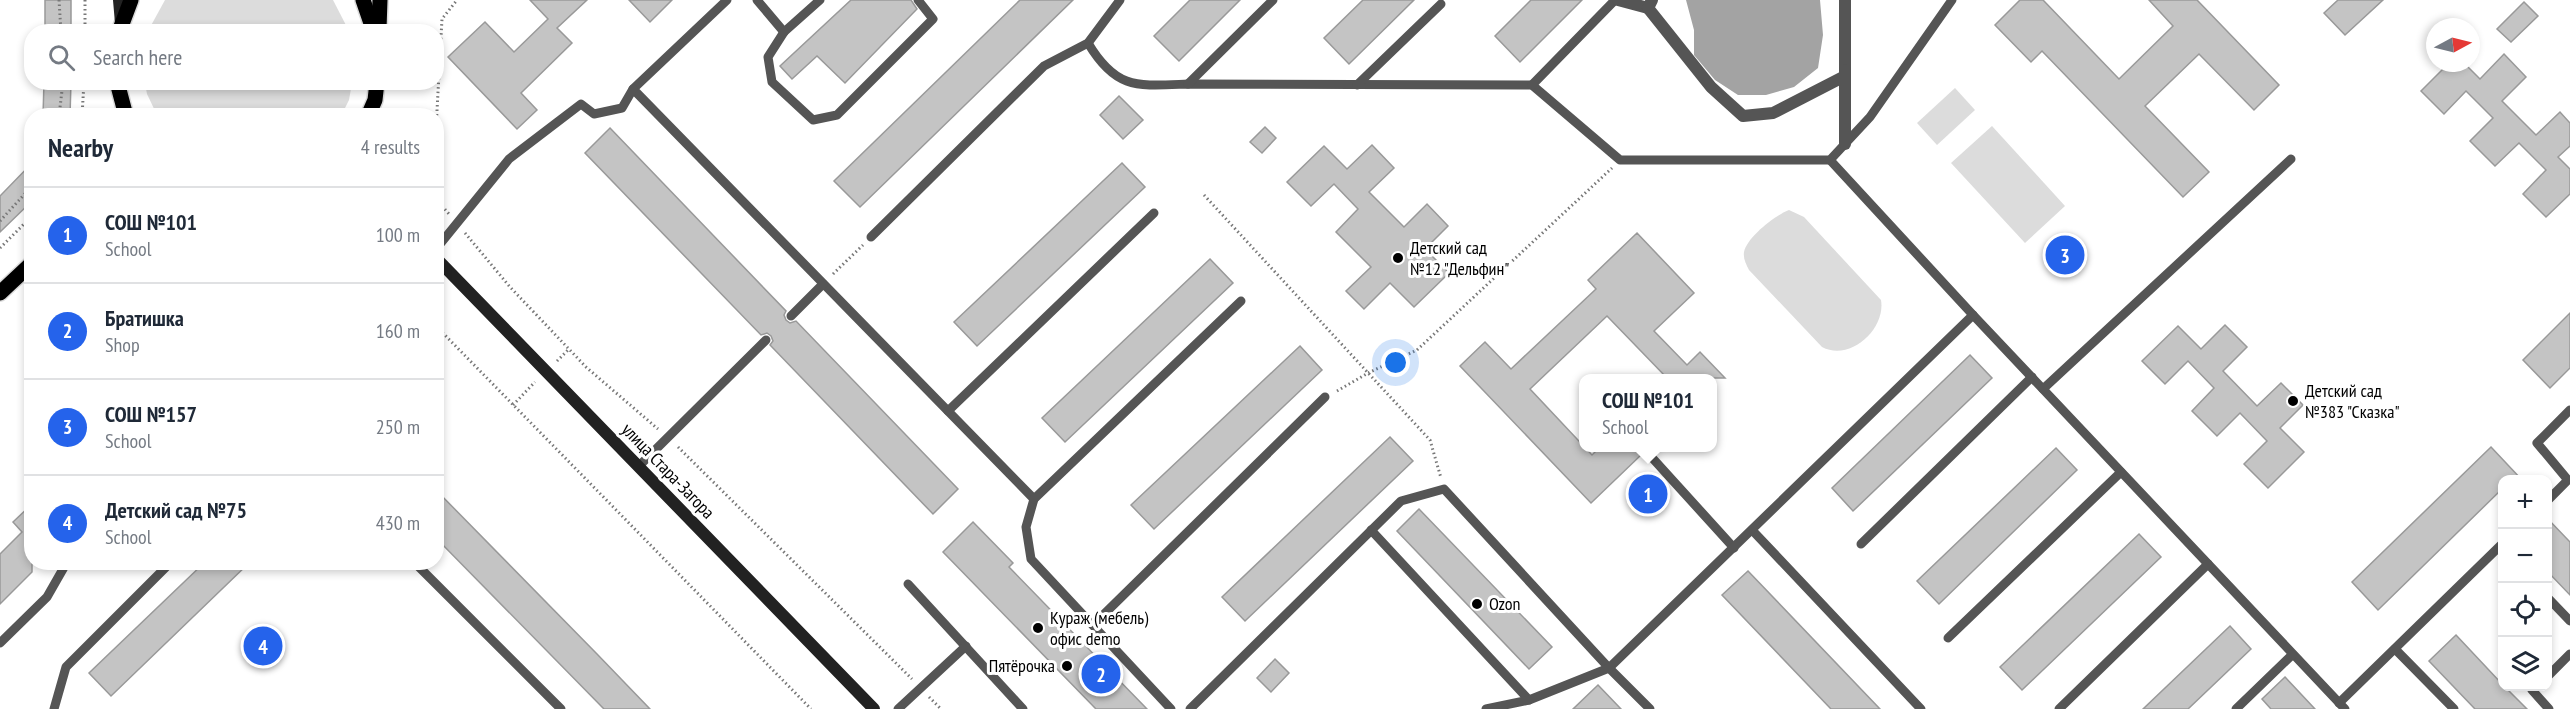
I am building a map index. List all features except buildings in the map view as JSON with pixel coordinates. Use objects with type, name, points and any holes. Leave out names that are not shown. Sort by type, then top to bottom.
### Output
[{"type":"main road","points":[[118,0],[121,24]]},
{"type":"main road","points":[[122,24],[131,0]]},
{"type":"main road","points":[[363,0],[371,24]]},
{"type":"main road","points":[[379,24],[380,0]]},
{"type":"main road","points":[[119,90],[124,108]]},
{"type":"main road","points":[[376,90],[376,108]]},
{"type":"main road","name":"улица Стара-Загора","points":[[444,266],[873,709]]},
{"type":"main road","points":[[0,293],[24,270]]},
{"type":"street","points":[[1616,0],[1650,4],[1711,87],[1743,116],[1773,113],[1845,76]]},
{"type":"street","points":[[1845,0],[1845,144]]},
{"type":"lane","points":[[444,240],[509,159],[581,104],[594,114],[621,108],[633,89],[727,0]]},
{"type":"lane","points":[[757,0],[784,32]]},
{"type":"lane","points":[[820,0],[784,32],[768,57],[772,81],[813,120],[837,115],[933,19],[918,0]]},
{"type":"lane","points":[[871,237],[1044,66],[1088,43],[1120,0]]},
{"type":"lane","points":[[1188,84],[1273,0]]},
{"type":"lane","points":[[1532,85],[1616,0]]},
{"type":"lane","points":[[1088,43],[1099,61],[1116,78],[1146,86],[1188,84],[1532,85],[1620,160],[1830,160],[1870,117],[1952,0]]},
{"type":"lane","points":[[1357,85],[1440,4]]},
{"type":"lane","points":[[633,89],[1034,499]]},
{"type":"lane","points":[[2043,389],[2290,159]]},
{"type":"lane","points":[[1830,160],[2342,706],[2395,649],[2498,550]]},
{"type":"lane","points":[[948,411],[1154,213]]},
{"type":"lane","points":[[791,316],[823,284]]},
{"type":"lane","points":[[1171,709],[1031,559],[1026,528],[1034,499],[1241,302]]},
{"type":"lane","points":[[1486,709],[1529,700],[1609,668],[1973,315]]},
{"type":"lane","points":[[639,466],[766,340]]},
{"type":"lane","points":[[1861,544],[2032,377]]},
{"type":"lane","points":[[1093,626],[1325,397]]},
{"type":"lane","points":[[2552,495],[2568,480],[2537,443],[2570,410]]},
{"type":"lane","points":[[1647,452],[1734,548]]},
{"type":"lane","points":[[1948,638],[2121,472]]},
{"type":"lane","points":[[1190,709],[1401,501],[1444,489],[1609,668],[1650,709]]},
{"type":"lane","points":[[1371,530],[1529,700]]},
{"type":"lane","points":[[1752,530],[1920,709]]},
{"type":"lane","points":[[2059,709],[2208,564]]},
{"type":"lane","points":[[0,644],[47,597],[62,570]]},
{"type":"lane","points":[[54,709],[66,667],[163,570]]},
{"type":"lane","points":[[422,570],[561,709]]},
{"type":"lane","points":[[908,584],[1023,709]]},
{"type":"lane","points":[[2552,603],[2570,621]]},
{"type":"lane","points":[[898,709],[966,646]]},
{"type":"lane","points":[[2395,649],[2454,709]]},
{"type":"lane","points":[[2552,671],[2570,654]]},
{"type":"lane","points":[[2240,708],[2292,655]]},
{"type":"lane","points":[[2533,691],[2549,709]]},
{"type":"path","points":[[59,0],[60,24]]},
{"type":"path","points":[[84,0],[85,24]]},
{"type":"path","points":[[442,24],[442,19],[457,0]]},
{"type":"path","points":[[61,108],[62,90]]},
{"type":"path","points":[[82,108],[84,90]]},
{"type":"path","points":[[437,108],[438,90]]},
{"type":"path","points":[[1325,397],[1368,373],[1417,350],[1620,160]]},
{"type":"path","points":[[0,221],[24,195]]},
{"type":"path","points":[[1203,195],[1430,440],[1444,489]]},
{"type":"path","points":[[444,208],[510,286],[586,367],[668,438],[941,709]]},
{"type":"path","points":[[0,248],[24,224]]},
{"type":"path","points":[[823,284],[871,237]]},
{"type":"path","points":[[444,334],[811,709]]},
{"type":"shaded area","points":[[165,0],[333,0],[345,24],[152,24]]},
{"type":"shaded area","points":[[1686,0],[1820,0],[1823,35],[1818,68],[1794,87],[1766,95],[1738,95],[1715,80],[1694,55],[1694,30]]},
{"type":"shaded area","points":[[1955,88],[1975,110],[1937,145],[1917,123]]},
{"type":"shaded area","points":[[146,90],[351,90],[345,108],[154,108]]},
{"type":"shaded area","points":[[1992,126],[2065,206],[2025,243],[1951,163]]},
{"type":"shaded area","points":[[1789,210],[1804,217],[1881,300],[1878,322],[1864,340],[1854,346],[1844,350],[1822,347],[1748,268],[1744,252],[1750,240],[1770,222]]},
{"type":"place","name":"СОШ №157","points":[[2065,255]]},
{"type":"place","name":"Детский сад №12 \"Дельфин\"","points":[[1398,258]]},
{"type":"place","name":"Детский сад №383 \"Сказка\"","points":[[2293,401]]},
{"type":"place","name":"СОШ №101","points":[[1648,494]]},
{"type":"place","name":"Ozon","points":[[1477,604]]},
{"type":"place","name":"Кураж (мебель) офис demo","points":[[1038,628]]},
{"type":"place","name":"Детский сад №75","points":[[263,646]]},
{"type":"place","name":"Пятёрочка","points":[[1067,666]]},
{"type":"place","name":"Братишка","points":[[1101,674]]}]
